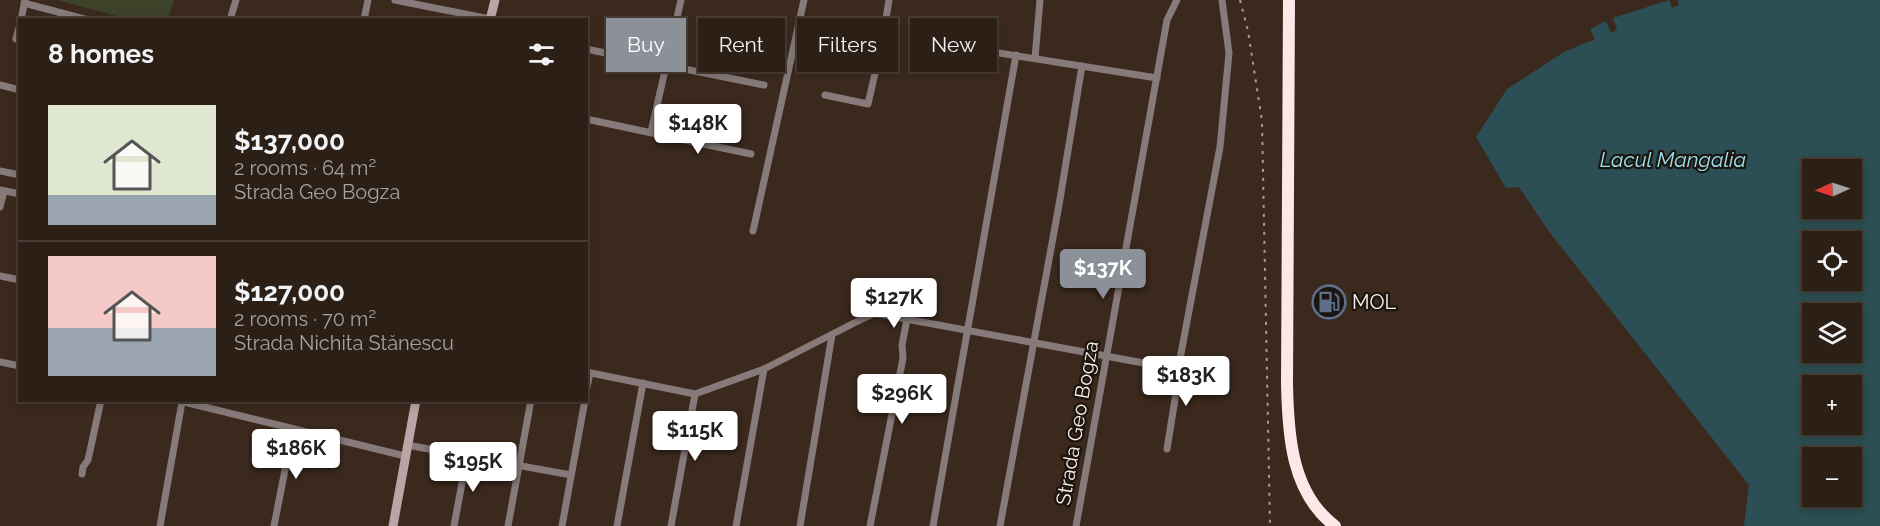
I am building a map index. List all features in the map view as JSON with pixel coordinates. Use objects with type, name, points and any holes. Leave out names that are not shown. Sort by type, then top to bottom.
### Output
[{"type":"highway","points":[[1289,0],[1287,393],[1289,439],[1301,481],[1313,502],[1335,526]]},
{"type":"main road","points":[[490,18],[495,0]]},
{"type":"main road","points":[[393,526],[416,402]]},
{"type":"street","points":[[231,18],[236,0]]},
{"type":"street","points":[[364,18],[368,0]]},
{"type":"street","points":[[395,0],[485,18]]},
{"type":"street","points":[[677,18],[681,0]]},
{"type":"street","points":[[753,231],[804,0]]},
{"type":"street","points":[[886,18],[889,0]]},
{"type":"street","points":[[1035,58],[1040,0]]},
{"type":"street","name":"Strada Geo Bogza","points":[[1076,526],[1167,20],[1177,0]]},
{"type":"street","points":[[1176,369],[1179,364],[1220,147],[1229,53],[1222,0]]},
{"type":"street","points":[[21,18],[25,1],[81,18]]},
{"type":"street","points":[[16,39],[18,32]]},
{"type":"street","points":[[588,49],[606,53]]},
{"type":"street","points":[[997,52],[1157,78]]},
{"type":"street","points":[[933,526],[1017,55]]},
{"type":"street","points":[[1000,526],[1082,66]]},
{"type":"street","points":[[686,70],[764,85]]},
{"type":"street","points":[[651,132],[666,72]]},
{"type":"street","points":[[825,95],[868,104],[875,72]]},
{"type":"street","points":[[0,85],[18,90]]},
{"type":"street","points":[[588,119],[751,154]]},
{"type":"street","points":[[0,171],[18,175]]},
{"type":"street","points":[[0,207],[2,190],[18,194]]},
{"type":"street","points":[[0,276],[18,280]]},
{"type":"street","points":[[588,373],[695,394],[764,369],[873,314],[1176,369],[1179,374],[1167,449]]},
{"type":"street","points":[[870,526],[903,358],[902,345],[907,319]]},
{"type":"street","points":[[800,526],[832,334]]},
{"type":"street","points":[[0,362],[18,366]]},
{"type":"street","points":[[736,526],[764,369]]},
{"type":"street","points":[[617,526],[643,383]]},
{"type":"street","points":[[671,526],[695,394]]},
{"type":"street","points":[[82,474],[83,467],[88,460],[101,402]]},
{"type":"street","points":[[160,526],[179,402]]},
{"type":"street","points":[[183,402],[405,456]]},
{"type":"street","points":[[508,526],[531,402]]},
{"type":"street","points":[[562,526],[585,402]]},
{"type":"street","points":[[274,526],[293,429]]},
{"type":"street","points":[[407,446],[571,475]]},
{"type":"street","points":[[454,526],[467,456]]},
{"type":"green space","points":[[57,0],[174,0],[168,18],[124,18]]},
{"type":"water","name":"Lacul Mangalia","points":[[1669,0],[1672,8],[1679,5],[1677,0],[1880,0],[1880,526],[1744,526],[1749,485],[1550,233],[1519,187],[1506,188],[1476,137],[1507,89],[1564,52],[1595,39],[1590,29],[1606,21],[1611,33],[1617,30],[1613,18]]},
{"type":"railway","points":[[1240,0],[1248,31],[1262,121],[1270,526]]},
{"type":"place","name":"MOL","points":[[1329,302]]}]
